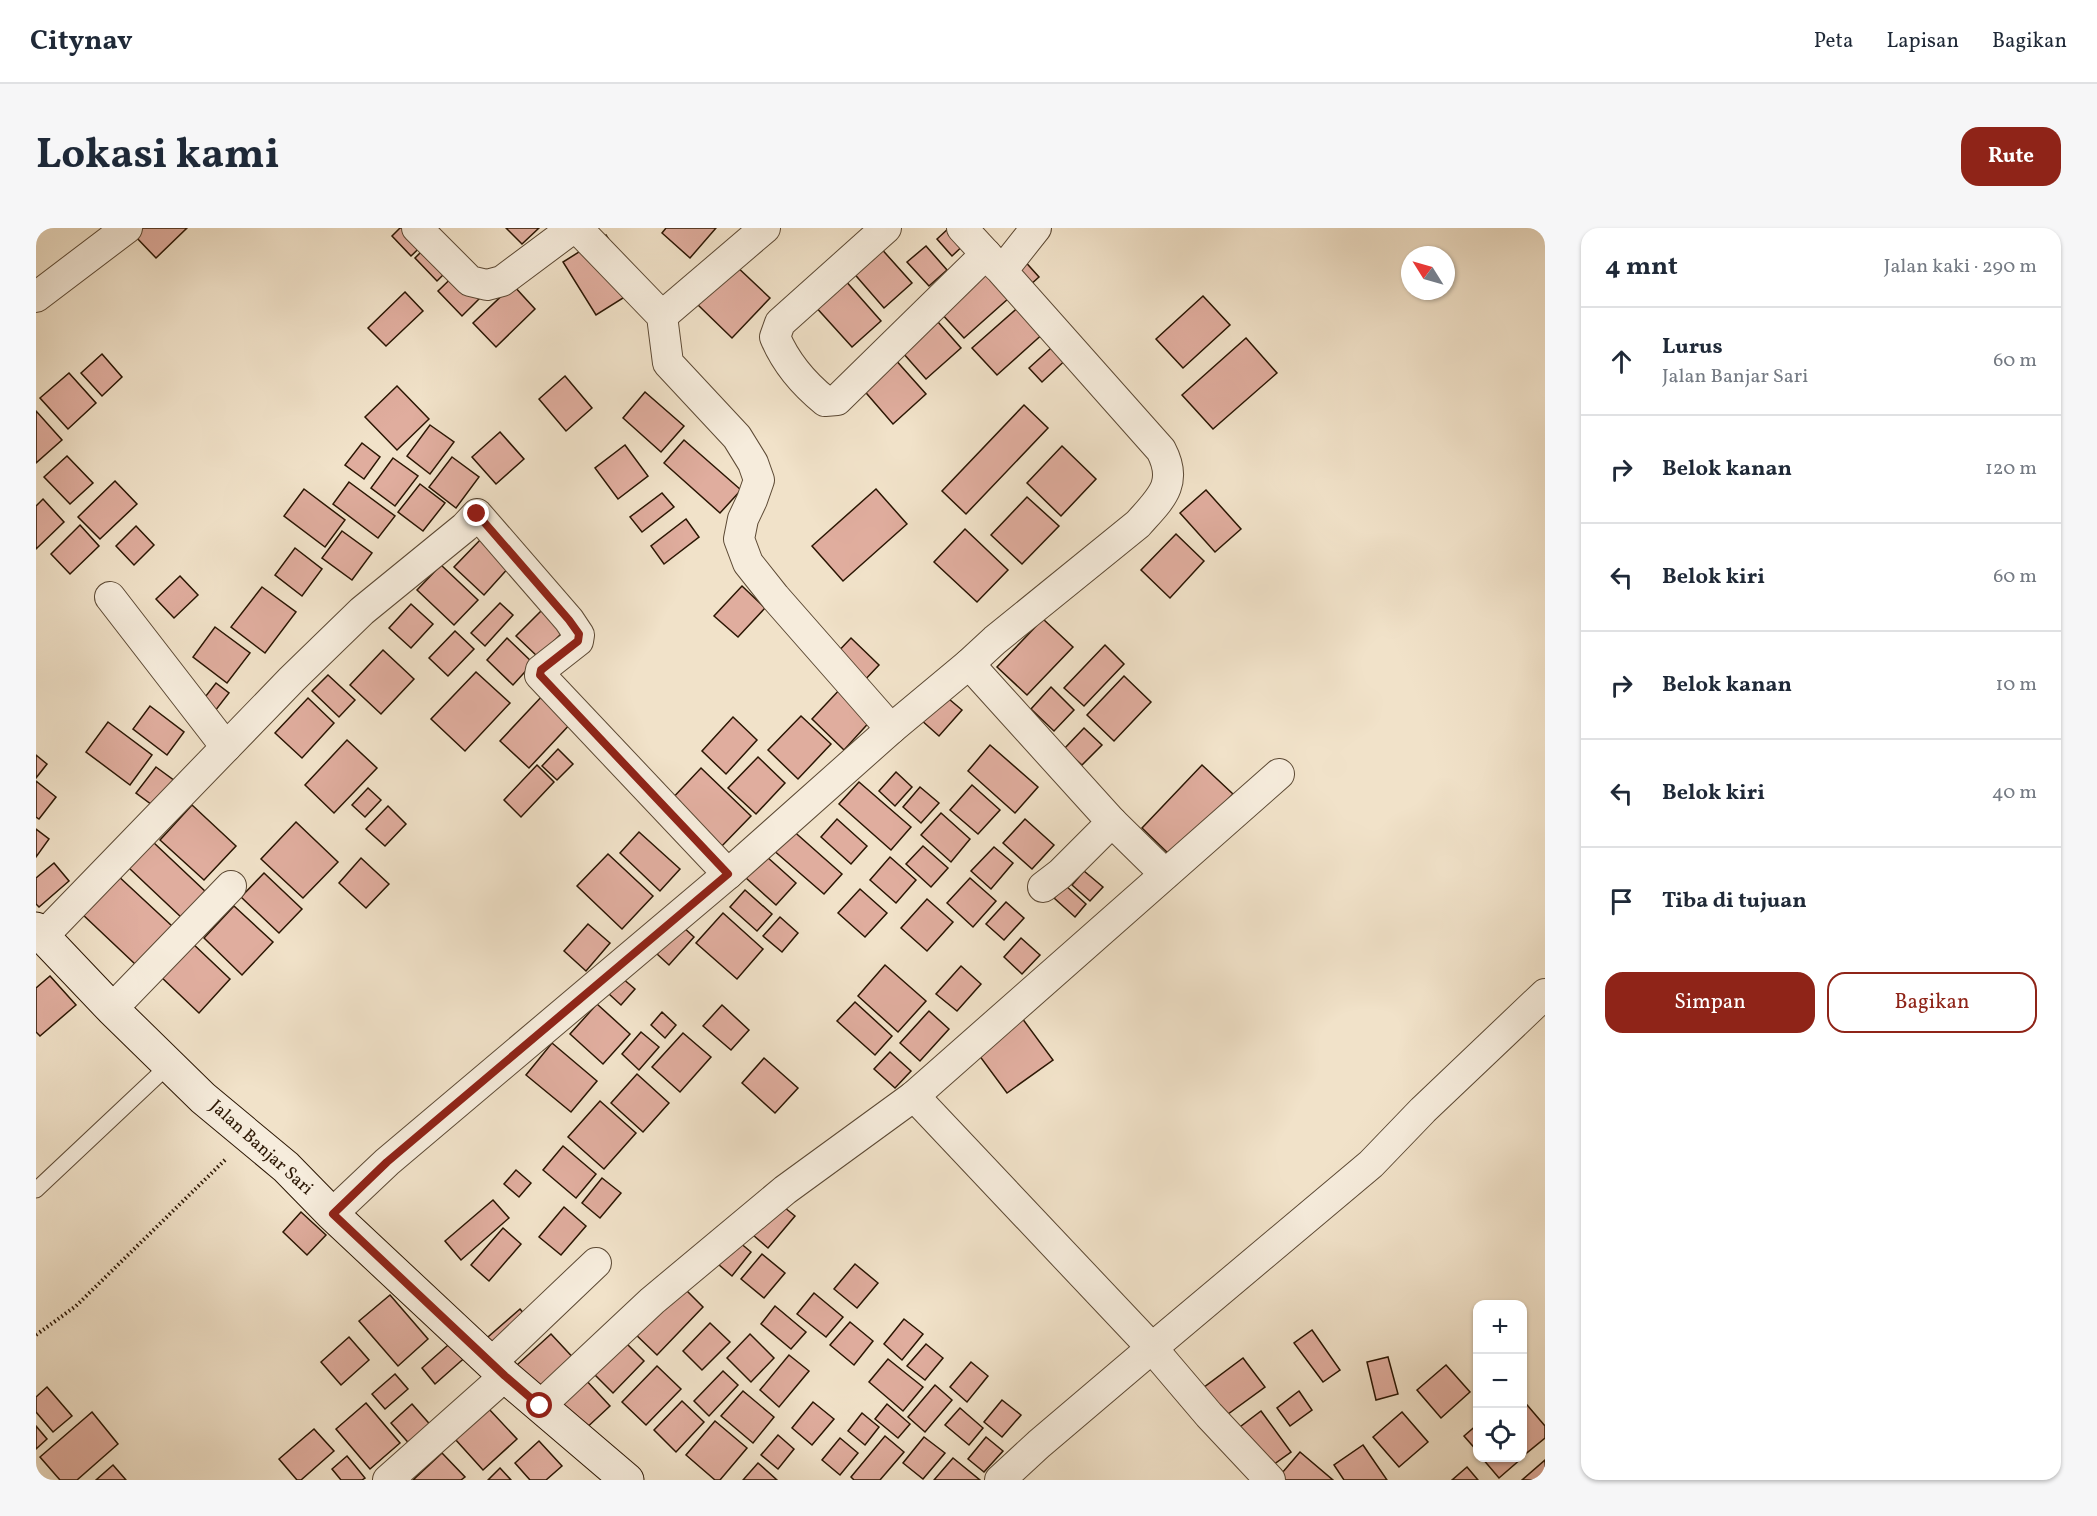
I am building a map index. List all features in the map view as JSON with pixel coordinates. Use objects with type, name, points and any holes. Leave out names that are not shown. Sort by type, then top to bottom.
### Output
[{"type":"street","points":[[36,297],[127,228]]},
{"type":"street","points":[[417,228],[470,280],[487,285],[502,281],[575,228],[662,316],[668,363],[737,437],[753,463],[759,480],[743,519],[739,539],[748,563],[891,729]]},
{"type":"street","points":[[662,316],[765,228]]},
{"type":"street","points":[[886,228],[780,323],[775,337],[782,353],[815,393],[825,401],[837,400],[1036,228]]},
{"type":"street","points":[[333,1214],[387,1162],[728,874],[891,729],[995,640],[1138,524],[1166,490],[1169,470],[1161,450],[962,228]]},
{"type":"street","points":[[40,932],[362,611],[478,514],[579,634],[578,641],[541,670],[540,675],[728,874]]},
{"type":"street","points":[[110,597],[226,747]]},
{"type":"street","points":[[969,664],[1113,822],[1165,874]]},
{"type":"street","points":[[540,1406],[652,1301],[785,1190],[914,1096],[1279,774]]},
{"type":"street","points":[[1043,887],[1060,874],[1113,822]]},
{"type":"street","points":[[112,1009],[231,886]]},
{"type":"street","name":"Jalan Banjar Sari","points":[[40,932],[112,1009],[203,1098],[286,1167],[498,1369],[627,1480]]},
{"type":"street","points":[[1000,1480],[1039,1444],[1371,1164],[1423,1110],[1545,994]]},
{"type":"street","points":[[914,1096],[1152,1348],[1209,1415],[1270,1480]]},
{"type":"street","points":[[388,1480],[498,1369],[596,1263]]},
{"type":"lane","points":[[36,1190],[169,1065]]},
{"type":"path","points":[[36,1335],[76,1306],[250,1136]]},
{"type":"building","points":[[143,228],[187,228],[156,258],[135,236]]},
{"type":"building","points":[[400,228],[439,229],[411,256],[392,236]]},
{"type":"building","points":[[506,228],[539,228],[522,244]]},
{"type":"building","points":[[666,228],[716,228],[690,258],[662,233]]},
{"type":"building","points":[[949,228],[970,239],[952,256],[937,239]]},
{"type":"building","points":[[440,233],[462,256],[437,281],[415,258]]},
{"type":"building","points":[[606,235],[639,288],[596,315],[563,262]]},
{"type":"building","points":[[878,245],[912,283],[884,308],[851,270]]},
{"type":"building","points":[[926,246],[947,270],[929,286],[907,262]]},
{"type":"building","points":[[1021,257],[1039,277],[1019,295]]},
{"type":"building","points":[[470,260],[493,285],[462,316],[438,291]]},
{"type":"building","points":[[734,264],[770,298],[732,338],[697,304]]},
{"type":"building","points":[[985,272],[1009,298],[964,338],[940,312]]},
{"type":"building","points":[[844,279],[881,321],[852,347],[814,305]]},
{"type":"building","points":[[513,285],[535,309],[496,347],[473,323]]},
{"type":"building","points":[[405,292],[423,311],[386,346],[368,328]]},
{"type":"building","points":[[1203,296],[1230,325],[1183,368],[1156,339]]},
{"type":"building","points":[[1022,304],[1046,331],[997,375],[972,348]]},
{"type":"building","points":[[938,322],[961,348],[926,379],[903,353]]},
{"type":"building","points":[[1246,338],[1277,373],[1213,429],[1182,395]]},
{"type":"building","points":[[1061,339],[1073,353],[1042,382],[1029,368]]},
{"type":"building","points":[[102,354],[122,377],[102,396],[81,373]]},
{"type":"building","points":[[893,357],[926,394],[893,424],[861,387]]},
{"type":"building","points":[[69,373],[96,403],[68,429],[40,398]]},
{"type":"building","points":[[565,376],[592,408],[566,431],[539,399]]},
{"type":"building","points":[[397,386],[429,419],[397,450],[365,417]]},
{"type":"building","points":[[645,392],[684,426],[661,452],[623,418]]},
{"type":"building","points":[[1024,405],[1048,428],[966,514],[942,491]]},
{"type":"building","points":[[36,411],[62,440],[36,463]]},
{"type":"building","points":[[430,425],[454,442],[430,474],[407,456]]},
{"type":"building","points":[[500,432],[524,459],[496,484],[472,457]]},
{"type":"building","points":[[684,440],[741,490],[720,513],[664,463]]},
{"type":"building","points":[[362,443],[380,457],[364,479],[345,465]]},
{"type":"building","points":[[625,445],[648,476],[618,499],[595,468]]},
{"type":"building","points":[[1062,446],[1096,479],[1061,516],[1027,483]]},
{"type":"building","points":[[67,456],[93,483],[70,504],[44,477]]},
{"type":"building","points":[[452,457],[479,477],[456,508],[429,487]]},
{"type":"building","points":[[393,458],[418,476],[395,506],[371,488]]},
{"type":"building","points":[[115,481],[137,504],[100,539],[78,517]]},
{"type":"building","points":[[349,482],[395,516],[378,538],[333,504]]},
{"type":"building","points":[[420,484],[445,503],[423,531],[398,512]]},
{"type":"building","points":[[304,489],[345,520],[325,547],[284,516]]},
{"type":"building","points":[[876,489],[907,524],[843,581],[812,546]]},
{"type":"building","points":[[1206,490],[1241,529],[1215,552],[1180,513]]},
{"type":"building","points":[[662,493],[674,507],[642,532],[630,517]]},
{"type":"building","points":[[1027,497],[1059,526],[1022,564],[991,535]]},
{"type":"building","points":[[43,499],[64,522],[36,549],[36,506]]},
{"type":"building","points":[[686,519],[699,537],[664,564],[651,546]]},
{"type":"building","points":[[80,525],[99,546],[70,574],[51,554]]},
{"type":"building","points":[[136,526],[154,545],[134,565],[116,546]]},
{"type":"building","points":[[965,529],[1008,570],[977,602],[934,562]]},
{"type":"building","points":[[342,531],[372,553],[352,580],[322,558]]},
{"type":"building","points":[[1176,534],[1204,561],[1170,598],[1141,570]]},
{"type":"building","points":[[482,538],[511,565],[484,595],[454,567]]},
{"type":"building","points":[[295,548],[322,569],[302,596],[275,575]]},
{"type":"building","points":[[441,565],[478,600],[454,625],[417,590]]},
{"type":"building","points":[[180,576],[198,595],[174,618],[156,599]]},
{"type":"building","points":[[742,586],[765,608],[738,637],[714,616]]},
{"type":"building","points":[[262,587],[296,612],[265,653],[231,627]]},
{"type":"building","points":[[500,603],[513,615],[485,646],[471,633]]},
{"type":"building","points":[[411,604],[433,624],[411,648],[389,628]]},
{"type":"building","points":[[543,609],[565,630],[538,657],[516,636]]},
{"type":"building","points":[[1043,619],[1073,647],[1027,695],[997,667]]},
{"type":"building","points":[[215,627],[250,653],[227,683],[193,657]]},
{"type":"building","points":[[455,631],[474,649],[448,676],[429,658]]},
{"type":"building","points":[[507,638],[533,663],[513,685],[487,660]]},
{"type":"building","points":[[851,638],[879,665],[861,684],[833,657]]},
{"type":"building","points":[[1105,645],[1124,664],[1084,706],[1064,688]]},
{"type":"building","points":[[383,650],[414,679],[381,714],[350,685]]},
{"type":"building","points":[[476,672],[510,703],[465,751],[431,719]]},
{"type":"building","points":[[328,675],[355,700],[339,717],[312,691]]},
{"type":"building","points":[[1124,676],[1151,702],[1114,741],[1087,715]]},
{"type":"building","points":[[216,683],[229,693],[208,720],[195,710]]},
{"type":"building","points":[[842,687],[874,717],[844,750],[812,719]]},
{"type":"building","points":[[1051,687],[1074,710],[1054,731],[1031,709]]},
{"type":"building","points":[[544,694],[573,721],[529,768],[500,741]]},
{"type":"building","points":[[943,694],[962,710],[939,736],[920,719]]},
{"type":"building","points":[[308,698],[334,723],[302,758],[275,733]]},
{"type":"building","points":[[150,706],[184,732],[167,755],[133,729]]},
{"type":"building","points":[[801,716],[831,744],[798,779],[768,750]]},
{"type":"building","points":[[733,717],[757,740],[726,774],[702,751]]},
{"type":"building","points":[[108,722],[152,755],[130,785],[86,752]]},
{"type":"building","points":[[1084,728],[1102,745],[1082,765],[1064,749]]},
{"type":"building","points":[[347,740],[377,768],[334,813],[305,785]]},
{"type":"building","points":[[990,745],[1038,787],[1015,813],[968,771]]},
{"type":"building","points":[[558,749],[573,764],[557,780],[542,766]]},
{"type":"building","points":[[36,755],[47,764],[36,778]]},
{"type":"building","points":[[758,757],[785,783],[756,814],[728,788]]},
{"type":"building","points":[[537,765],[554,782],[521,817],[504,800]]},
{"type":"building","points":[[1202,765],[1233,794],[1172,857],[1142,828]]},
{"type":"building","points":[[156,767],[179,784],[159,810],[136,793]]},
{"type":"building","points":[[701,768],[751,816],[719,849],[669,802]]},
{"type":"building","points":[[896,772],[912,787],[895,806],[879,791]]},
{"type":"building","points":[[36,781],[56,797],[39,819],[36,817]]},
{"type":"building","points":[[859,782],[911,827],[891,850],[839,804]]},
{"type":"building","points":[[972,785],[1000,810],[978,834],[950,810]]},
{"type":"building","points":[[920,787],[939,803],[921,823],[903,807]]},
{"type":"building","points":[[368,788],[381,800],[365,817],[352,805]]},
{"type":"building","points":[[192,805],[236,846],[204,880],[160,840]]},
{"type":"building","points":[[388,806],[406,824],[385,846],[366,829]]},
{"type":"building","points":[[941,813],[970,839],[951,862],[921,835]]},
{"type":"building","points":[[837,819],[867,846],[851,864],[821,837]]},
{"type":"building","points":[[1025,819],[1054,845],[1032,869],[1003,843]]},
{"type":"building","points":[[296,822],[338,862],[303,898],[261,859]]},
{"type":"building","points":[[790,828],[842,874],[824,894],[772,849]]},
{"type":"building","points":[[36,829],[49,839],[36,857]]},
{"type":"building","points":[[639,832],[680,869],[660,891],[620,853]]},
{"type":"building","points":[[153,842],[207,893],[182,918],[129,868]]},
{"type":"building","points":[[923,846],[948,868],[931,887],[906,864]]},
{"type":"building","points":[[994,847],[1013,863],[991,889],[971,871]]},
{"type":"building","points":[[608,854],[653,896],[622,929],[577,886]]},
{"type":"building","points":[[766,856],[796,883],[776,905],[746,878]]},
{"type":"building","points":[[890,857],[916,880],[896,903],[870,880]]},
{"type":"building","points":[[361,858],[389,884],[366,908],[339,883]]},
{"type":"building","points":[[54,863],[69,881],[39,907],[36,904],[36,878]]},
{"type":"building","points":[[1084,871],[1103,887],[1090,901],[1072,885]]},
{"type":"building","points":[[264,873],[302,909],[279,933],[241,897]]},
{"type":"building","points":[[116,874],[172,926],[135,964],[80,912]]},
{"type":"building","points":[[970,878],[996,901],[973,927],[947,903]]},
{"type":"building","points":[[1066,886],[1086,904],[1075,917],[1054,898]]},
{"type":"building","points":[[860,889],[887,913],[865,937],[838,913]]},
{"type":"building","points":[[745,890],[772,914],[757,931],[730,907]]},
{"type":"building","points":[[927,899],[953,922],[927,951],[901,928]]},
{"type":"building","points":[[1006,902],[1024,918],[1004,940],[986,924]]},
{"type":"building","points":[[234,906],[273,942],[242,975],[204,938]]},
{"type":"building","points":[[723,913],[763,949],[737,979],[696,943]]},
{"type":"building","points":[[780,917],[798,933],[782,952],[763,936]]},
{"type":"building","points":[[588,924],[610,943],[586,971],[564,951]]},
{"type":"building","points":[[682,926],[694,937],[669,965],[657,954]]},
{"type":"building","points":[[1021,938],[1040,955],[1022,974],[1004,957]]},
{"type":"building","points":[[190,941],[230,979],[199,1013],[158,974]]},
{"type":"building","points":[[885,965],[926,1001],[898,1032],[858,996]]},
{"type":"building","points":[[961,966],[981,984],[957,1011],[936,994]]},
{"type":"building","points":[[50,976],[76,1005],[40,1036],[36,1032],[36,988]]},
{"type":"building","points":[[622,978],[635,989],[621,1005],[609,994]]},
{"type":"building","points":[[855,1002],[892,1036],[875,1055],[837,1021]]},
{"type":"building","points":[[597,1004],[630,1034],[603,1064],[570,1034]]},
{"type":"building","points":[[722,1005],[749,1030],[731,1050],[703,1026]]},
{"type":"building","points":[[929,1011],[949,1029],[920,1061],[900,1043]]},
{"type":"building","points":[[662,1012],[676,1025],[665,1038],[651,1025]]},
{"type":"building","points":[[1019,1014],[1053,1060],[1007,1093],[973,1047]]},
{"type":"building","points":[[641,1032],[659,1047],[639,1070],[622,1054]]},
{"type":"building","points":[[683,1033],[711,1057],[680,1092],[652,1067]]},
{"type":"building","points":[[552,1043],[597,1081],[571,1112],[526,1075]]},
{"type":"building","points":[[890,1052],[911,1071],[895,1088],[874,1069]]},
{"type":"building","points":[[764,1058],[798,1088],[775,1113],[742,1083]]},
{"type":"building","points":[[637,1074],[669,1103],[643,1132],[611,1103]]},
{"type":"building","points":[[600,1101],[636,1133],[604,1169],[568,1137]]},
{"type":"building","points":[[563,1146],[596,1174],[576,1198],[543,1170]]},
{"type":"building","points":[[516,1170],[531,1183],[519,1197],[504,1184]]},
{"type":"building","points":[[602,1178],[621,1193],[600,1218],[582,1203]]},
{"type":"building","points":[[493,1200],[509,1218],[461,1260],[445,1241]]},
{"type":"building","points":[[779,1203],[795,1216],[768,1248],[753,1235]]},
{"type":"building","points":[[564,1207],[586,1226],[561,1255],[539,1237]]},
{"type":"building","points":[[301,1212],[326,1235],[307,1255],[283,1232]]},
{"type":"building","points":[[503,1228],[521,1244],[489,1281],[471,1265]]},
{"type":"building","points":[[732,1236],[751,1252],[732,1276],[712,1259]]},
{"type":"building","points":[[762,1254],[785,1273],[764,1298],[741,1279]]},
{"type":"building","points":[[855,1264],[878,1283],[857,1308],[834,1289]]},
{"type":"building","points":[[678,1282],[703,1307],[657,1355],[631,1330]]},
{"type":"building","points":[[814,1293],[843,1317],[826,1337],[797,1314]]},
{"type":"building","points":[[390,1295],[428,1339],[398,1366],[359,1321]]},
{"type":"building","points":[[775,1306],[806,1332],[791,1349],[761,1324]]},
{"type":"building","points":[[520,1309],[536,1328],[497,1362],[481,1343]]},
{"type":"building","points":[[904,1319],[923,1334],[902,1360],[884,1344]]},
{"type":"building","points":[[850,1322],[873,1341],[854,1365],[830,1345]]},
{"type":"building","points":[[710,1323],[730,1342],[702,1370],[683,1351]]},
{"type":"building","points":[[1312,1330],[1340,1370],[1323,1382],[1294,1343]]},
{"type":"building","points":[[551,1334],[578,1363],[543,1394],[517,1365]]},
{"type":"building","points":[[750,1334],[774,1358],[751,1382],[727,1358]]},
{"type":"building","points":[[619,1336],[644,1361],[613,1393],[588,1368]]},
{"type":"building","points":[[349,1337],[369,1360],[341,1385],[321,1362]]},
{"type":"building","points":[[455,1339],[469,1354],[435,1384],[422,1368]]},
{"type":"building","points":[[926,1344],[943,1358],[925,1380],[907,1366]]},
{"type":"building","points":[[789,1355],[809,1371],[779,1407],[760,1390]]},
{"type":"building","points":[[1388,1357],[1398,1394],[1376,1400],[1367,1362]]},
{"type":"building","points":[[1243,1358],[1265,1387],[1224,1417],[1203,1388]]},
{"type":"building","points":[[888,1359],[923,1387],[903,1411],[869,1382]]},
{"type":"building","points":[[971,1362],[988,1376],[967,1402],[950,1387]]},
{"type":"building","points":[[1446,1365],[1470,1392],[1441,1418],[1417,1390]]},
{"type":"building","points":[[657,1366],[681,1389],[646,1425],[622,1402]]},
{"type":"building","points":[[723,1371],[738,1385],[709,1416],[694,1401]]},
{"type":"building","points":[[395,1374],[408,1389],[385,1409],[372,1394]]},
{"type":"building","points":[[584,1378],[610,1406],[582,1432],[556,1403]]},
{"type":"building","points":[[935,1385],[952,1400],[925,1432],[908,1417]]},
{"type":"building","points":[[47,1387],[72,1416],[53,1432],[36,1412],[36,1397]]},
{"type":"building","points":[[743,1391],[774,1417],[753,1443],[721,1416]]},
{"type":"building","points":[[1299,1391],[1312,1410],[1290,1426],[1277,1408]]},
{"type":"building","points":[[1002,1400],[1021,1415],[1002,1437],[984,1422]]},
{"type":"building","points":[[682,1401],[704,1422],[676,1452],[654,1430]]},
{"type":"building","points":[[813,1402],[834,1419],[812,1445],[792,1428]]},
{"type":"building","points":[[366,1403],[400,1443],[370,1469],[336,1429]]},
{"type":"building","points":[[412,1404],[434,1429],[413,1448],[391,1423]]},
{"type":"building","points":[[887,1404],[910,1424],[898,1438],[875,1419]]},
{"type":"building","points":[[1527,1405],[1545,1426],[1545,1438],[1527,1453]]},
{"type":"building","points":[[488,1408],[517,1439],[483,1470],[455,1439]]},
{"type":"building","points":[[960,1408],[983,1428],[969,1445],[945,1425]]},
{"type":"building","points":[[1261,1411],[1291,1452],[1266,1470],[1236,1430]]},
{"type":"building","points":[[92,1412],[118,1444],[77,1480],[60,1480],[40,1457]]},
{"type":"building","points":[[1402,1412],[1428,1442],[1399,1467],[1373,1437]]},
{"type":"building","points":[[862,1413],[879,1427],[865,1445],[848,1431]]},
{"type":"building","points":[[715,1421],[747,1448],[720,1480],[715,1480],[686,1455]]},
{"type":"building","points":[[36,1426],[47,1439],[36,1449]]},
{"type":"building","points":[[1473,1428],[1473,1446],[1464,1436]]},
{"type":"building","points":[[314,1429],[334,1451],[301,1480],[297,1480],[279,1459]]},
{"type":"building","points":[[778,1435],[794,1449],[778,1469],[761,1455]]},
{"type":"building","points":[[885,1436],[904,1452],[880,1480],[854,1480],[851,1477]]},
{"type":"building","points":[[924,1437],[945,1453],[923,1479],[903,1463]]},
{"type":"building","points":[[986,1437],[1003,1451],[984,1472],[968,1459]]},
{"type":"building","points":[[840,1438],[858,1453],[840,1475],[822,1460]]},
{"type":"building","points":[[539,1441],[562,1466],[546,1480],[530,1480],[515,1463]]},
{"type":"building","points":[[1363,1445],[1387,1480],[1344,1480],[1334,1465]]},
{"type":"building","points":[[1300,1452],[1333,1480],[1276,1480]]},
{"type":"building","points":[[442,1453],[465,1477],[461,1480],[413,1480]]},
{"type":"building","points":[[347,1456],[365,1478],[341,1480],[332,1469]]},
{"type":"building","points":[[953,1458],[980,1480],[934,1480]]},
{"type":"building","points":[[1545,1460],[1545,1480],[1522,1480]]},
{"type":"building","points":[[1485,1462],[1517,1462],[1499,1478]]},
{"type":"building","points":[[758,1463],[777,1480],[743,1480]]},
{"type":"building","points":[[113,1465],[126,1480],[96,1480]]},
{"type":"building","points":[[1467,1467],[1478,1480],[1452,1480]]},
{"type":"building","points":[[500,1468],[511,1480],[488,1480]]},
{"type":"route","points":[[477,514],[579,634],[578,641],[541,670],[542,678],[555,689],[728,874],[387,1162],[333,1214],[505,1376],[540,1406]]}]
